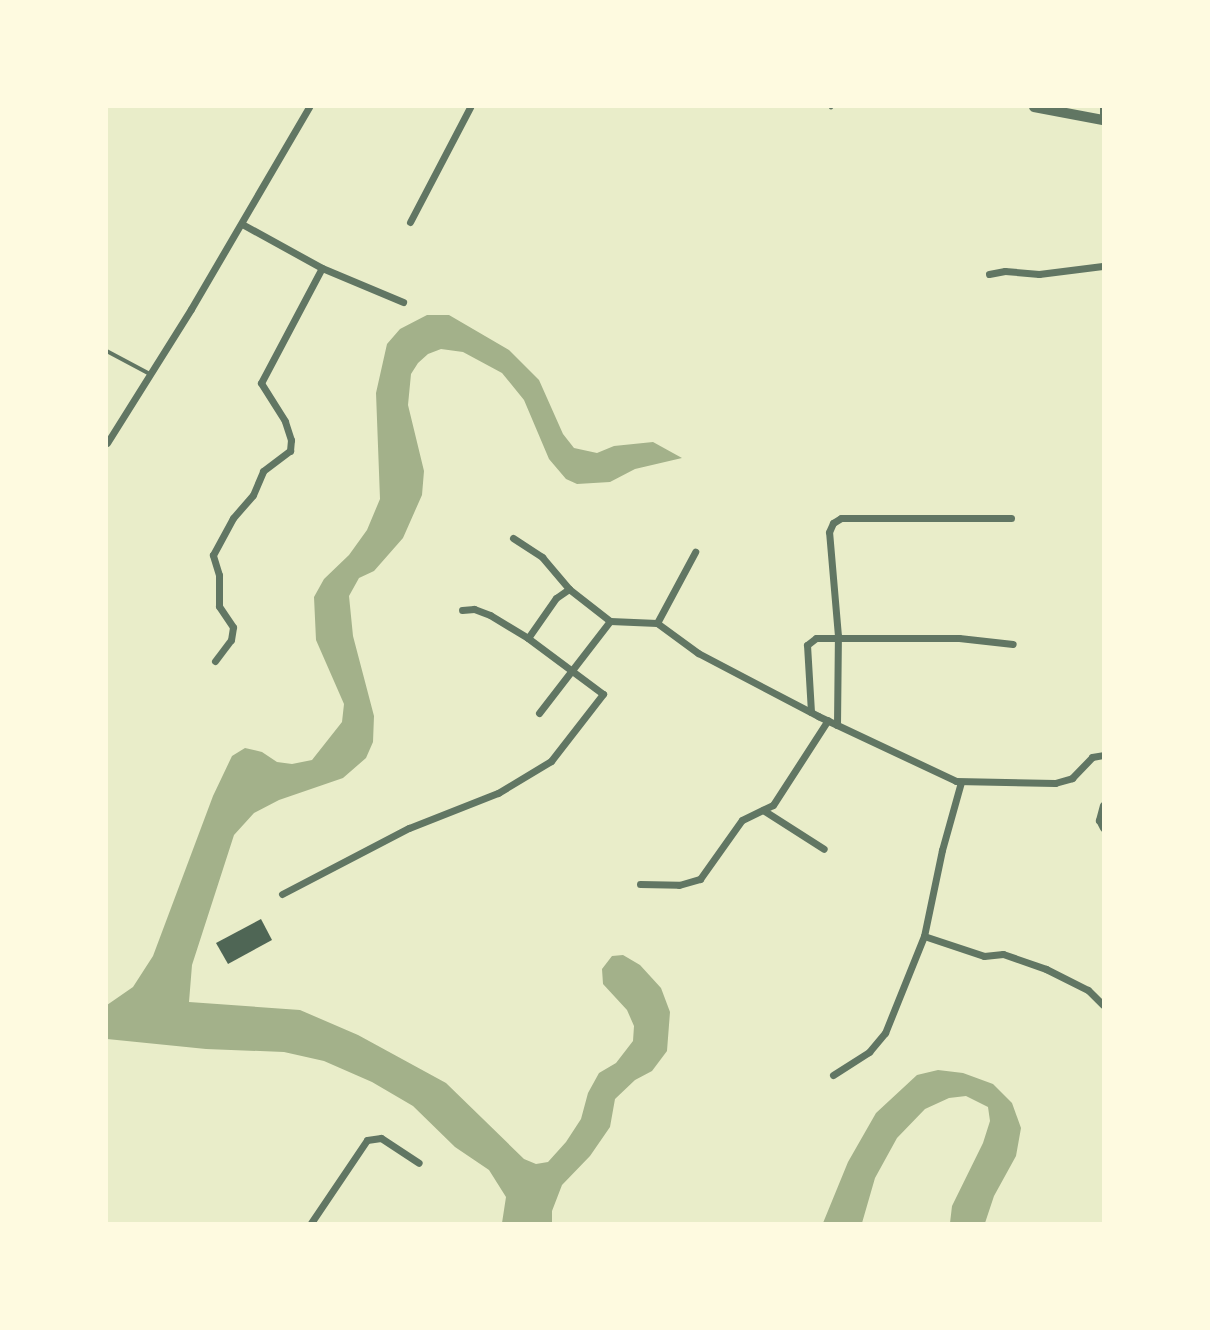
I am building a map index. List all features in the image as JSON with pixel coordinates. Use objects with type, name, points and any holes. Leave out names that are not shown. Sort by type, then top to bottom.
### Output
[{"type":"street","points":[[107,443],[242,224],[309,107]]},
{"type":"street","points":[[410,222],[470,107]]},
{"type":"street","points":[[1037,107],[1103,120],[1103,107]]},
{"type":"street","points":[[242,224],[322,268],[402,302]]},
{"type":"street","points":[[989,274],[1005,271],[1039,274],[1103,266]]},
{"type":"street","points":[[215,661],[231,640],[233,627],[219,606],[219,575],[213,555],[233,518],[253,495],[263,471],[290,451],[291,440],[285,421],[261,383],[322,268]]},
{"type":"street","points":[[836,725],[838,636],[829,532],[833,523],[841,518],[1011,518]]},
{"type":"street","points":[[513,538],[542,557],[569,589],[610,621],[657,623],[698,653],[836,725],[961,782],[1055,783],[1072,778],[1092,757],[1103,755]]},
{"type":"street","points":[[657,623],[695,552]]},
{"type":"street","points":[[527,638],[556,598],[569,589]]},
{"type":"street","points":[[282,894],[410,828],[498,793],[551,761],[603,694],[527,638],[490,615],[474,609],[462,610]]},
{"type":"street","points":[[539,713],[610,621]]},
{"type":"street","points":[[811,712],[807,645],[816,638],[959,638],[1013,644]]},
{"type":"street","points":[[640,884],[679,885],[700,879],[742,820],[773,805],[828,720]]},
{"type":"street","points":[[833,1074],[869,1052],[885,1033],[924,936],[942,850],[961,782]]},
{"type":"street","points":[[1103,805],[1099,820],[1103,828]]},
{"type":"street","points":[[762,810],[824,849]]},
{"type":"street","points":[[924,936],[984,956],[1003,954],[1046,969],[1088,990],[1103,1005]]},
{"type":"street","points":[[311,1223],[367,1140],[381,1138],[419,1163]]},
{"type":"lane","points":[[107,351],[150,374]]},
{"type":"shaded area","points":[[427,315],[449,315],[509,350],[539,380],[563,434],[574,448],[597,453],[614,446],[653,442],[682,458],[635,469],[610,482],[577,484],[566,479],[549,459],[524,400],[502,373],[463,352],[441,349],[428,354],[418,363],[411,374],[408,405],[424,471],[422,495],[403,538],[374,571],[359,578],[349,596],[353,636],[374,716],[373,742],[366,758],[343,778],[279,800],[254,813],[234,835],[192,965],[189,1002],[300,1010],[358,1035],[446,1083],[524,1159],[536,1164],[548,1162],[566,1142],[581,1119],[588,1093],[599,1073],[616,1063],[633,1041],[634,1026],[627,1010],[603,984],[602,969],[612,956],[623,955],[640,965],[661,988],[670,1012],[667,1051],[652,1071],[635,1080],[615,1099],[610,1127],[590,1156],[562,1185],[552,1211],[552,1223],[502,1223],[506,1197],[489,1170],[455,1147],[413,1106],[372,1082],[324,1061],[284,1052],[206,1049],[107,1039],[107,1005],[133,987],[153,956],[213,796],[232,756],[245,748],[262,752],[277,762],[292,764],[312,760],[342,722],[344,704],[316,640],[314,597],[324,579],[349,555],[367,530],[380,499],[376,393],[387,344],[400,329]]},
{"type":"shaded area","points":[[938,1070],[963,1073],[993,1084],[1012,1103],[1021,1128],[1016,1156],[994,1196],[985,1223],[950,1223],[952,1206],[983,1143],[990,1121],[988,1107],[966,1096],[949,1098],[925,1109],[897,1138],[875,1178],[862,1223],[823,1223],[848,1162],[876,1113],[917,1075]]},
{"type":"building","points":[[261,919],[272,940],[228,964],[216,943]]}]
